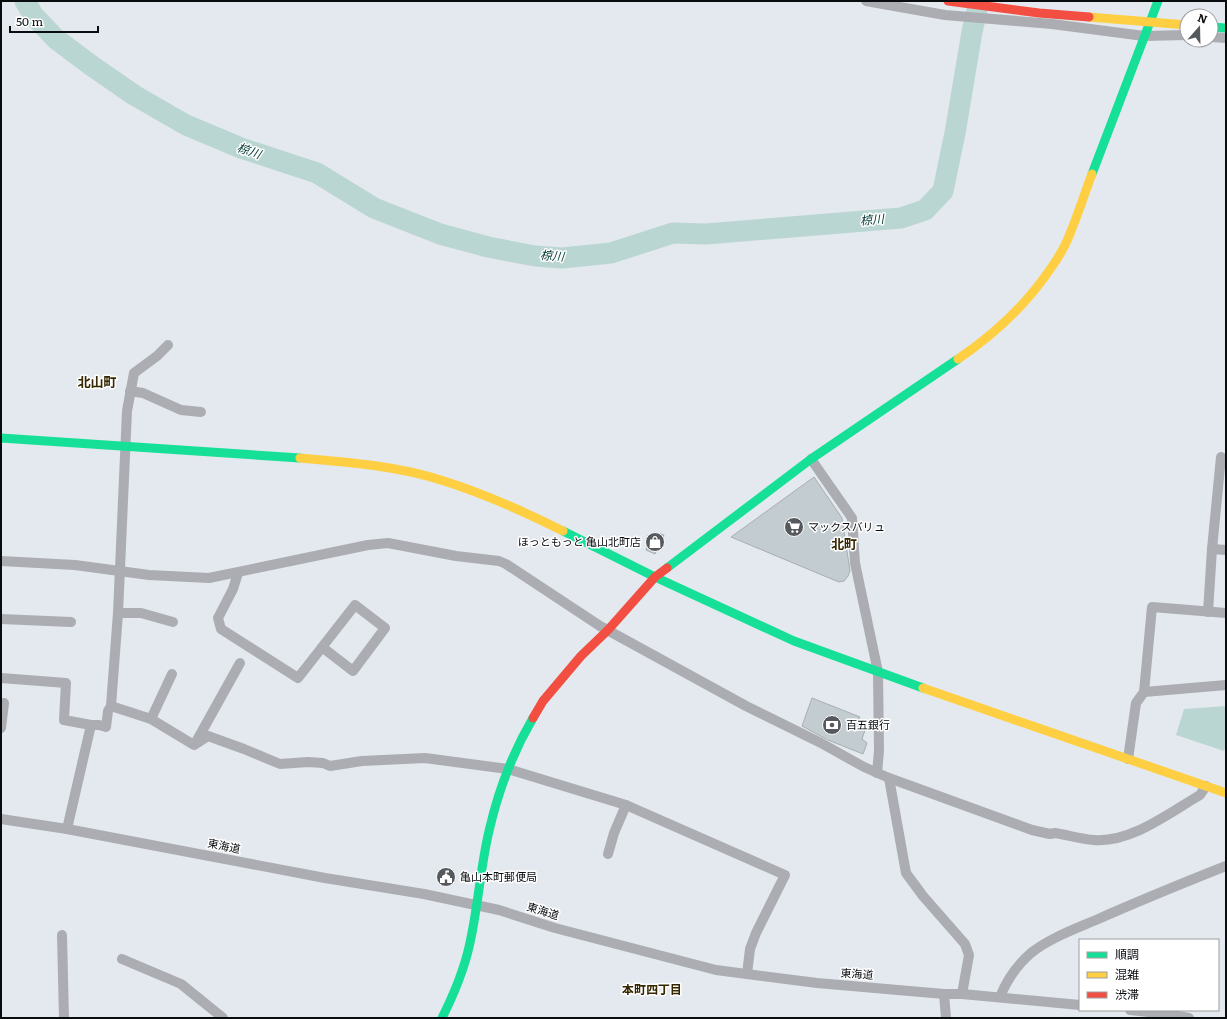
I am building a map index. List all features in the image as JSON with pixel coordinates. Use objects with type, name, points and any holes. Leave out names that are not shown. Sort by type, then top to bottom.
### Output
[{"type":"main road","points":[[948,1],[1039,13],[1179,24]]},
{"type":"main road","points":[[442,1018],[451,1000],[469,949],[489,831],[494,810],[508,769],[522,737],[543,701],[576,662],[608,630],[655,577],[811,459],[986,340],[1018,311],[1052,268],[1065,245],[1158,1]]},
{"type":"main road","points":[[1,438],[351,462],[413,472],[444,481],[490,498],[534,517],[655,577],[794,641],[878,672],[1226,793]]},
{"type":"street","points":[[866,1],[945,15],[1052,24],[1144,36],[1179,35]]},
{"type":"street","points":[[1,678],[66,683],[64,720],[106,727],[108,711],[111,706],[118,613],[125,446],[130,391],[134,373],[157,356],[168,345]]},
{"type":"street","points":[[130,391],[143,393],[181,410],[201,412]]},
{"type":"street","points":[[1208,612],[1212,549],[1221,457]]},
{"type":"street","points":[[811,459],[852,518],[855,563],[878,672],[879,751],[877,773]]},
{"type":"street","points":[[1,560],[74,566],[149,575],[209,578],[368,545],[388,543],[456,556],[499,561],[506,564],[608,630],[740,702],[877,773],[1032,830],[1095,840],[1112,840],[1140,831],[1200,795],[1206,786]]},
{"type":"street","points":[[1212,549],[1226,550]]},
{"type":"street","points":[[238,573],[233,589],[218,618],[221,629],[298,678],[322,647],[355,605],[385,628],[353,671],[322,647]]},
{"type":"street","points":[[1128,759],[1136,703],[1144,692],[1152,607],[1226,613]]},
{"type":"street","points":[[118,613],[142,613],[174,622]]},
{"type":"street","points":[[1,619],[71,622]]},
{"type":"street","points":[[194,745],[240,663]]},
{"type":"street","points":[[151,720],[172,674]]},
{"type":"street","points":[[1144,692],[1226,685]]},
{"type":"street","points":[[1,728],[4,703]]},
{"type":"street","points":[[111,706],[151,720],[194,745]]},
{"type":"street","points":[[67,829],[91,725]]},
{"type":"street","points":[[194,745],[208,736],[280,764],[308,762],[322,763],[330,766],[362,761],[425,758],[508,769],[626,804],[785,876],[756,933],[750,949],[747,974]]},
{"type":"street","points":[[889,778],[906,873],[923,896],[965,944],[969,955],[962,994]]},
{"type":"street","points":[[608,854],[614,833],[626,804]]},
{"type":"street","name":"東海道","points":[[1,819],[67,829],[325,878],[424,894],[499,910],[555,928],[716,970],[817,983],[944,994],[1000,997],[1079,1005]]},
{"type":"street","points":[[1000,997],[1007,980],[1018,967],[1032,953],[1048,942],[1139,901],[1226,866]]},
{"type":"street","points":[[62,935],[64,1018]]},
{"type":"street","points":[[122,959],[182,984],[223,1018]]},
{"type":"street","points":[[944,994],[946,1018]]},
{"type":"street","points":[[1139,1011],[1189,1018]]},
{"type":"shaded area","points":[[1226,706],[1226,746],[1224,751],[1176,735],[1184,709]]},
{"type":"building","name":"マックスバリュ","points":[[814,477],[842,518],[850,571],[844,581],[839,582],[731,537]]},
{"type":"building","name":"ほっともっと 亀山北町店","points":[[654,532],[664,535],[655,554],[646,550]]},
{"type":"building","name":"百五銀行","points":[[812,698],[860,717],[855,723],[866,727],[862,739],[867,743],[863,754],[828,740],[802,726]]},
{"type":"waterway","name":"椋川","points":[[25,1],[33,15],[56,39],[134,95],[186,125],[241,148],[317,173],[374,208],[440,234],[488,247],[535,256],[562,258],[611,253],[673,233],[706,234],[901,218],[925,210],[943,191],[979,1]]},
{"type":"traffic: fast","points":[[1092,174],[1158,1]]},
{"type":"traffic: fast","points":[[1219,28],[1226,28]]},
{"type":"traffic: fast","points":[[667,568],[811,459],[958,359]]},
{"type":"traffic: fast","points":[[1,438],[300,458]]},
{"type":"traffic: fast","points":[[563,531],[655,577],[794,641],[923,688]]},
{"type":"traffic: fast","points":[[442,1018],[450,1002],[469,947],[486,845],[497,802],[513,758],[533,718]]},
{"type":"traffic: slow","points":[[1089,17],[1179,24]]},
{"type":"traffic: slow","points":[[958,359],[985,339],[1009,318],[1041,282],[1057,260],[1069,236],[1092,174]]},
{"type":"traffic: slow","points":[[300,458],[373,465],[427,476],[490,498],[563,531]]},
{"type":"traffic: slow","points":[[923,688],[1226,793]]},
{"type":"traffic: jam","points":[[948,1],[1039,13],[1089,17]]},
{"type":"traffic: jam","points":[[533,718],[543,701],[581,656],[608,630],[655,577],[667,568]]},
{"type":"place","name":"マックスバリュ","points":[[794,527]]},
{"type":"place","name":"ほっともっと 亀山北町店","points":[[655,542]]},
{"type":"place","name":"百五銀行","points":[[832,725]]},
{"type":"place","name":"亀山本町郵便局","points":[[446,877]]},
{"type":"district","name":"北山町","points":[[97,382]]},
{"type":"district","name":"北町","points":[[844,544]]},
{"type":"district","name":"本町四丁目","points":[[652,990]]}]
